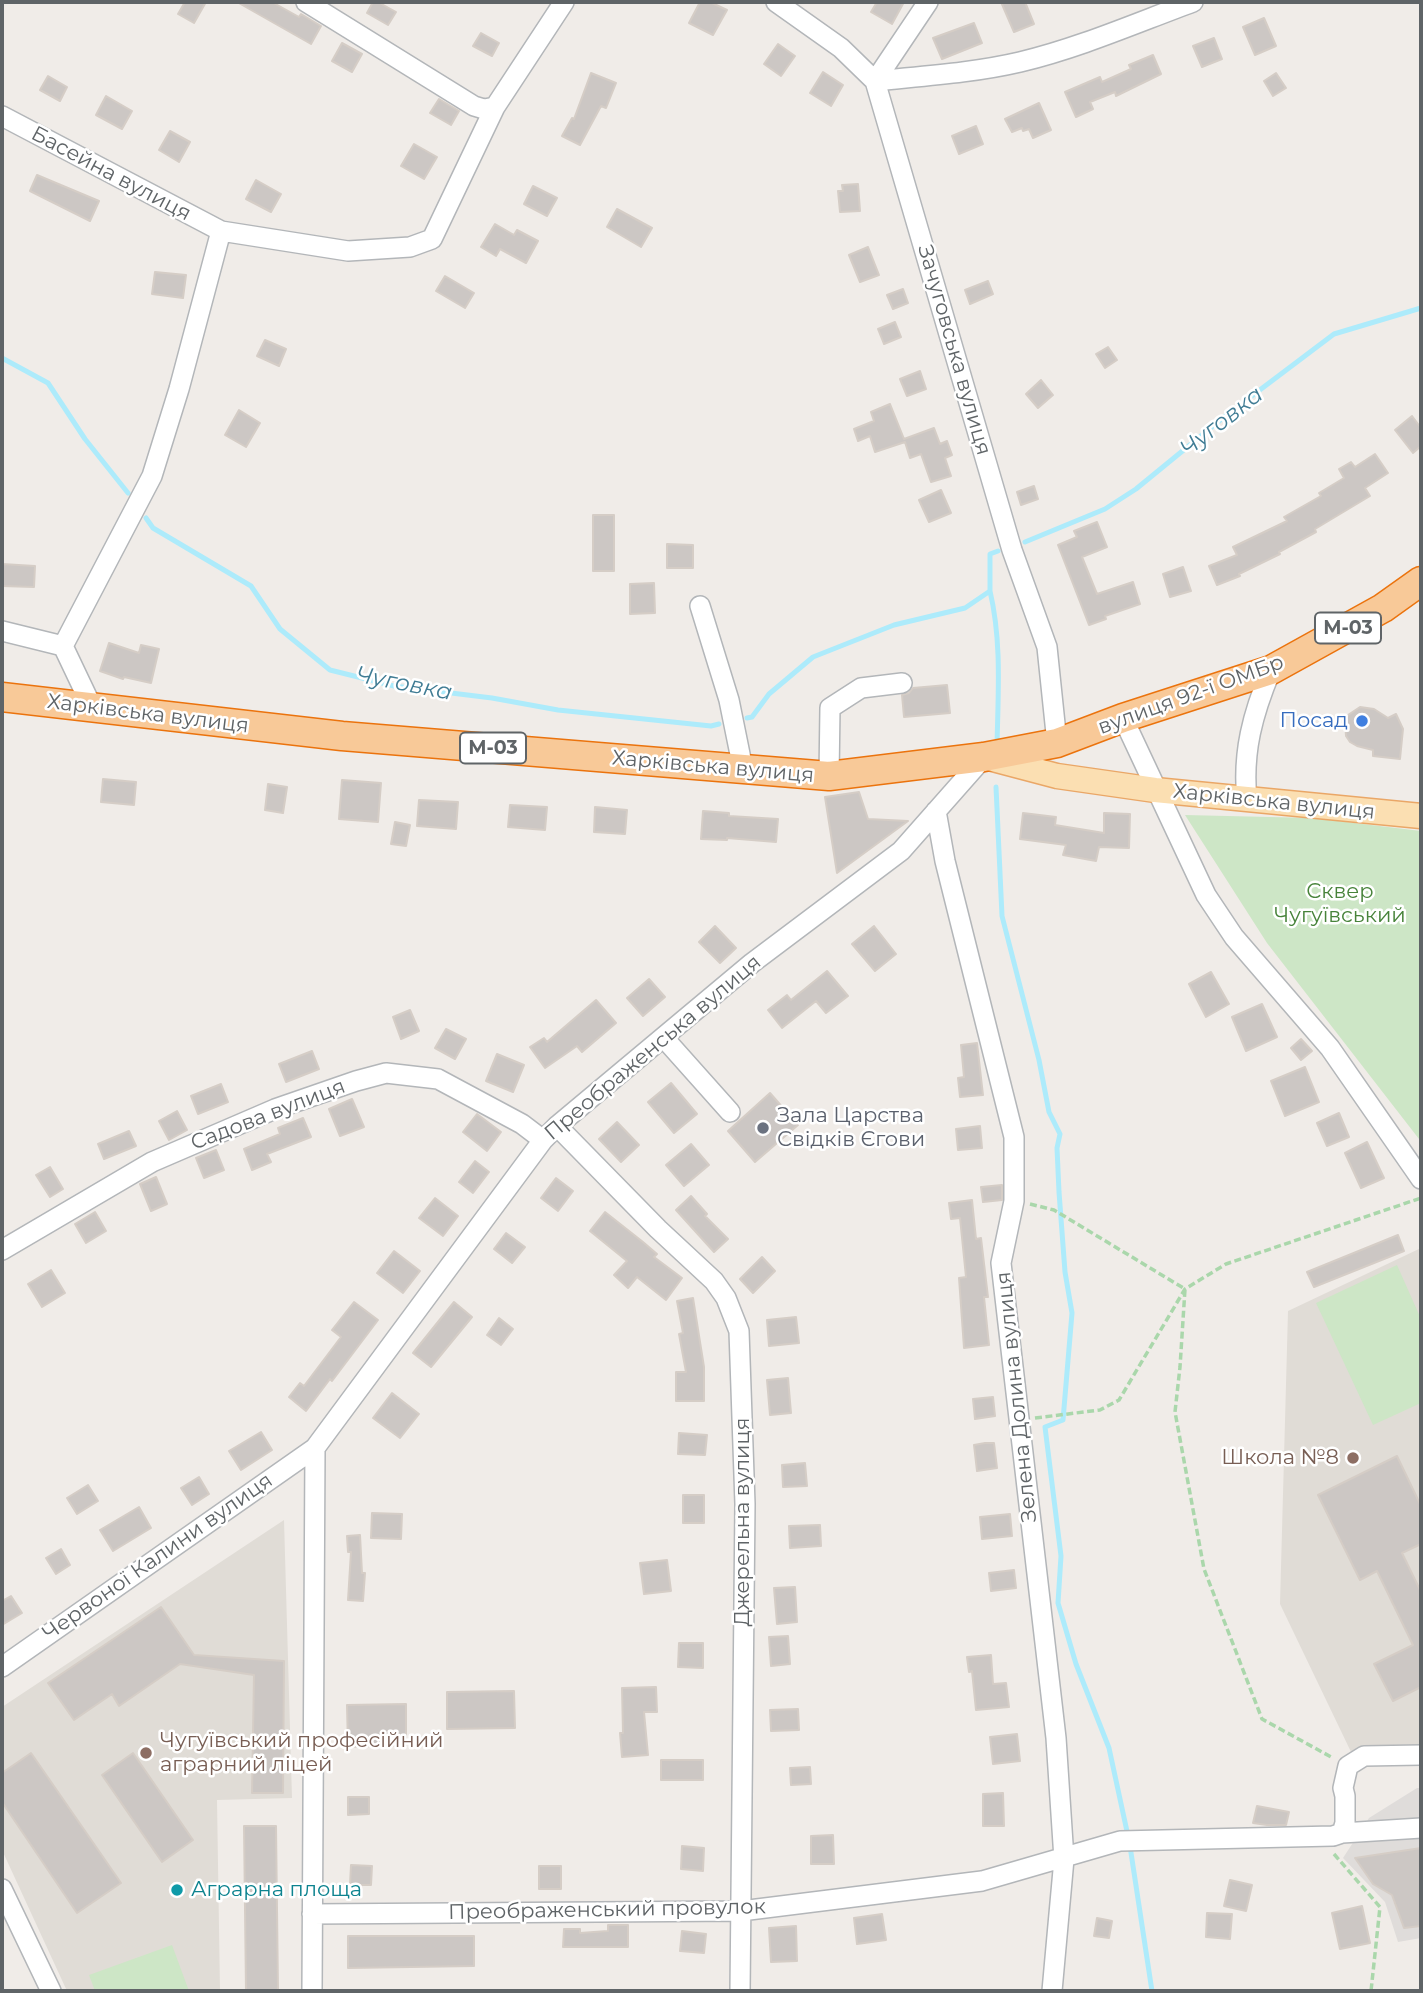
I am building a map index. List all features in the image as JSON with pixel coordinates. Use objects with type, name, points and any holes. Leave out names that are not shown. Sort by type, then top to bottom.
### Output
[{"type":"highway","name":"вулиця 92-ї ОМБр","points":[[984,757],[1057,743],[1123,718],[1271,670],[1383,608],[1421,581]]},
{"type":"highway","name":"Харківська вулиця","points":[[2,697],[342,736],[830,776],[984,757]]},
{"type":"main road","name":"Харківська вулиця","points":[[984,757],[1057,776],[1155,790],[1421,816]]},
{"type":"street","points":[[306,2],[484,110],[495,107],[564,2]]},
{"type":"street","name":"Зачуговська вулиця","points":[[776,2],[841,48],[875,81],[1012,550],[1047,647],[1057,743]]},
{"type":"street","points":[[875,81],[928,2]]},
{"type":"street","points":[[875,81],[971,71],[1020,62],[1077,46],[1193,2]]},
{"type":"street","name":"Басейна вулиця","points":[[2,116],[221,231],[348,251],[410,247],[432,239],[495,107]]},
{"type":"street","points":[[63,646],[152,476],[179,389],[221,231]]},
{"type":"street","points":[[700,606],[729,700],[743,769]]},
{"type":"street","points":[[2,631],[63,646]]},
{"type":"street","points":[[63,646],[92,707]]},
{"type":"street","points":[[1247,800],[1244,770],[1253,719],[1271,670]]},
{"type":"street","points":[[830,776],[830,708],[861,688],[902,683]]},
{"type":"street","points":[[1123,718],[1206,895],[1234,937],[1331,1048],[1421,1178]]},
{"type":"street","name":"Преображенська вулиця","points":[[314,1448],[550,1133],[752,963],[901,851],[984,757]]},
{"type":"street","name":"Зелена Долина вулиця","points":[[936,811],[945,861],[1014,1137],[1014,1201],[1001,1263],[1056,1738],[1064,1859],[1052,1991]]},
{"type":"street","points":[[664,1038],[730,1112]]},
{"type":"street","name":"Садова вулиця","points":[[2,1250],[152,1162],[212,1134],[298,1101],[386,1073],[438,1079],[522,1124],[550,1133]]},
{"type":"street","name":"Джерельна вулиця","points":[[550,1133],[714,1281],[726,1298],[739,1331],[745,1504],[740,1991]]},
{"type":"street","points":[[312,1991],[314,1448]]},
{"type":"street","name":"Червоної Калини вулиця","points":[[2,1667],[314,1448]]},
{"type":"street","points":[[1342,1833],[1345,1823],[1343,1788],[1348,1766],[1364,1756],[1421,1755]]},
{"type":"street","name":"Преображенський провулок","points":[[312,1914],[741,1911],[982,1881],[1120,1841],[1333,1836],[1342,1833],[1421,1828]]},
{"type":"street","points":[[2,1889],[51,1991]]},
{"type":"path","points":[[1052,1415],[1100,1410],[1119,1400],[1185,1289],[1226,1265],[1421,1198]]},
{"type":"path","points":[[1014,1201],[1054,1210],[1185,1289]]},
{"type":"path","points":[[1185,1289],[1175,1412],[1204,1569],[1262,1719],[1348,1766]]},
{"type":"path","points":[[1319,1836],[1380,1908],[1371,1991]]},
{"type":"shaded area","name":"Школа №8","points":[[1421,1248],[1421,1754],[1352,1754],[1280,1604],[1288,1311]]},
{"type":"shaded area","name":"Чугуївський професійний аграрний ліцей","points":[[284,1520],[292,1798],[217,1800],[220,1991],[67,1991],[2,1850],[2,1707]]},
{"type":"shaded area","points":[[1421,1788],[1421,1938],[1398,1942],[1385,1902],[1343,1858],[1369,1818]]},
{"type":"green space","name":"Сквер Чугуївський","points":[[1185,815],[1313,818],[1421,831],[1419,1139],[1267,943]]},
{"type":"green space","points":[[1397,1265],[1421,1319],[1421,1403],[1373,1425],[1316,1303]]},
{"type":"green space","points":[[172,1945],[189,1991],[95,1991],[89,1975]]},
{"type":"building","points":[[185,2],[206,2],[194,23],[178,14]]},
{"type":"building","points":[[237,2],[272,2],[321,26],[311,44]]},
{"type":"building","points":[[373,2],[396,12],[388,25],[367,13]]},
{"type":"building","points":[[700,2],[710,2],[727,10],[713,35],[689,23]]},
{"type":"building","points":[[877,2],[904,2],[892,24],[871,12]]},
{"type":"building","points":[[1001,2],[1025,2],[1034,24],[1014,32]]},
{"type":"building","points":[[1264,18],[1276,46],[1255,55],[1243,27]]},
{"type":"building","points":[[974,23],[982,43],[942,59],[933,38]]},
{"type":"building","points":[[481,33],[499,43],[492,56],[473,46]]},
{"type":"building","points":[[1214,38],[1222,59],[1202,67],[1193,46]]},
{"type":"building","points":[[342,43],[362,54],[352,72],[332,61]]},
{"type":"building","points":[[778,44],[795,56],[781,76],[764,64]]},
{"type":"building","points":[[1153,55],[1161,74],[1116,96],[1115,92],[1090,102],[1093,109],[1076,117],[1065,92],[1100,77],[1102,82],[1131,69],[1129,65]]},
{"type":"building","points":[[823,72],[843,85],[831,106],[810,93]]},
{"type":"building","points":[[591,73],[616,83],[606,108],[601,106],[580,145],[562,136],[572,118],[574,119]]},
{"type":"building","points":[[1276,73],[1286,88],[1273,96],[1264,81]]},
{"type":"building","points":[[48,76],[67,87],[60,101],[40,90]]},
{"type":"building","points":[[106,96],[132,111],[122,129],[96,115]]},
{"type":"building","points":[[439,99],[459,111],[451,125],[430,113]]},
{"type":"building","points":[[1039,103],[1051,130],[1033,138],[1029,129],[1023,131],[1022,128],[1012,132],[1005,119]]},
{"type":"building","points":[[976,126],[983,144],[959,154],[952,136]]},
{"type":"building","points":[[170,131],[190,142],[179,162],[159,150]]},
{"type":"building","points":[[414,144],[437,157],[424,179],[401,166]]},
{"type":"building","points":[[37,175],[99,201],[90,221],[30,191]]},
{"type":"building","points":[[256,180],[281,194],[271,212],[246,199]]},
{"type":"building","points":[[858,184],[860,211],[840,212],[838,191],[843,191],[842,185]]},
{"type":"building","points":[[533,186],[557,198],[547,216],[524,204]]},
{"type":"building","points":[[617,209],[652,228],[641,247],[607,227]]},
{"type":"building","points":[[495,224],[514,235],[517,230],[538,241],[526,263],[500,249],[496,256],[481,247]]},
{"type":"building","points":[[868,247],[879,275],[860,282],[849,255]]},
{"type":"building","points":[[155,272],[186,275],[183,298],[152,294]]},
{"type":"building","points":[[445,276],[474,293],[465,308],[436,291]]},
{"type":"building","points":[[988,281],[993,294],[970,304],[965,290]]},
{"type":"building","points":[[903,289],[908,303],[893,309],[887,295]]},
{"type":"building","points":[[895,322],[901,337],[884,344],[878,329]]},
{"type":"building","points":[[265,340],[286,349],[279,366],[257,356]]},
{"type":"building","points":[[1108,347],[1117,360],[1105,368],[1096,354]]},
{"type":"building","points":[[920,371],[926,389],[907,396],[900,379]]},
{"type":"building","points":[[1041,380],[1053,395],[1038,408],[1026,394]]},
{"type":"building","points":[[890,404],[904,439],[934,428],[940,444],[947,441],[952,455],[945,458],[951,476],[931,482],[921,454],[910,458],[905,442],[875,452],[870,436],[858,441],[854,429],[874,421],[871,412]]},
{"type":"building","points":[[239,410],[260,423],[246,447],[225,435]]},
{"type":"building","points":[[1412,416],[1421,428],[1421,446],[1413,453],[1395,430]]},
{"type":"building","points":[[1375,454],[1388,473],[1365,488],[1370,496],[1315,529],[1316,532],[1279,552],[1280,554],[1217,585],[1209,566],[1237,555],[1233,547],[1287,521],[1284,517],[1321,496],[1319,493],[1344,478],[1339,469],[1351,462],[1355,467]]},
{"type":"building","points":[[1034,486],[1038,499],[1021,505],[1017,492]]},
{"type":"building","points":[[941,490],[951,513],[929,522],[919,500]]},
{"type":"building","points":[[593,515],[614,515],[614,571],[593,571]]},
{"type":"building","points":[[1097,522],[1107,547],[1082,557],[1097,594],[1133,582],[1140,604],[1105,616],[1106,619],[1089,625],[1058,545],[1077,537],[1074,531]]},
{"type":"building","points":[[667,544],[693,545],[693,568],[667,568]]},
{"type":"building","points":[[2,564],[35,566],[34,587],[2,586]]},
{"type":"building","points":[[1183,567],[1191,591],[1170,597],[1163,574]]},
{"type":"building","points":[[654,583],[655,613],[630,614],[630,584]]},
{"type":"building","points":[[109,643],[139,653],[141,645],[159,649],[151,683],[124,677],[123,679],[100,671]]},
{"type":"building","points":[[947,685],[950,713],[904,717],[902,695],[913,688]]},
{"type":"building","points":[[1360,707],[1374,709],[1388,718],[1396,714],[1403,729],[1400,759],[1373,756],[1373,750],[1350,742],[1346,736],[1345,722],[1348,715]]},
{"type":"building","points":[[103,779],[136,782],[134,805],[101,802]]},
{"type":"building","points":[[342,780],[381,783],[378,822],[339,819]]},
{"type":"building","points":[[268,784],[287,787],[283,813],[265,810]]},
{"type":"building","points":[[859,792],[868,819],[908,821],[837,873],[825,797]]},
{"type":"building","points":[[419,800],[458,802],[456,829],[417,826]]},
{"type":"building","points":[[510,805],[547,807],[545,830],[508,827]]},
{"type":"building","points":[[595,807],[627,810],[625,834],[594,832]]},
{"type":"building","points":[[703,811],[729,813],[729,816],[778,819],[776,842],[701,839]]},
{"type":"building","points":[[1023,813],[1056,817],[1055,825],[1104,833],[1104,813],[1130,814],[1129,848],[1099,847],[1096,861],[1063,855],[1066,845],[1020,839]]},
{"type":"building","points":[[395,822],[410,825],[406,846],[391,844]]},
{"type":"building","points":[[715,926],[736,948],[720,963],[699,942]]},
{"type":"building","points":[[874,926],[896,954],[875,971],[852,944]]},
{"type":"building","points":[[827,971],[848,996],[826,1013],[816,1001],[782,1028],[768,1010],[787,995],[791,1000]]},
{"type":"building","points":[[1211,972],[1229,1004],[1206,1017],[1189,984]]},
{"type":"building","points":[[649,979],[665,997],[643,1016],[627,998]]},
{"type":"building","points":[[596,1000],[616,1023],[582,1052],[577,1046],[545,1068],[530,1047],[544,1038],[547,1042]]},
{"type":"building","points":[[1262,1004],[1277,1037],[1246,1051],[1232,1017]]},
{"type":"building","points":[[410,1010],[419,1031],[401,1039],[393,1017]]},
{"type":"building","points":[[446,1029],[466,1039],[455,1059],[435,1048]]},
{"type":"building","points":[[1301,1039],[1312,1051],[1301,1060],[1291,1048]]},
{"type":"building","points":[[977,1043],[983,1095],[960,1097],[958,1078],[964,1077],[961,1045]]},
{"type":"building","points":[[312,1051],[319,1069],[286,1082],[279,1064]]},
{"type":"building","points":[[497,1054],[524,1065],[513,1092],[486,1081]]},
{"type":"building","points":[[1305,1067],[1319,1102],[1285,1116],[1271,1081]]},
{"type":"building","points":[[671,1083],[697,1114],[674,1133],[648,1102]]},
{"type":"building","points":[[221,1084],[228,1102],[198,1114],[191,1096]]},
{"type":"building","name":"Зала Царства Свідків Єгови","points":[[770,1093],[798,1125],[755,1162],[728,1131]]},
{"type":"building","points":[[352,1099],[364,1127],[340,1136],[329,1109]]},
{"type":"building","points":[[177,1111],[187,1130],[169,1140],[159,1121]]},
{"type":"building","points":[[1339,1113],[1349,1137],[1327,1146],[1317,1123]]},
{"type":"building","points":[[477,1114],[501,1132],[487,1151],[463,1132]]},
{"type":"building","points":[[303,1118],[311,1137],[267,1154],[271,1162],[252,1170],[244,1149],[280,1134],[278,1128]]},
{"type":"building","points":[[617,1122],[639,1145],[621,1162],[599,1139]]},
{"type":"building","points":[[980,1126],[982,1148],[958,1150],[956,1129]]},
{"type":"building","points":[[129,1131],[136,1146],[104,1159],[98,1144]]},
{"type":"building","points":[[1367,1142],[1384,1178],[1361,1188],[1345,1153]]},
{"type":"building","points":[[691,1144],[709,1165],[684,1186],[666,1165]]},
{"type":"building","points":[[216,1150],[224,1170],[204,1178],[196,1158]]},
{"type":"building","points":[[475,1161],[489,1172],[473,1193],[459,1182]]},
{"type":"building","points":[[50,1167],[63,1189],[50,1197],[36,1175]]},
{"type":"building","points":[[156,1177],[167,1204],[151,1211],[140,1184]]},
{"type":"building","points":[[556,1178],[573,1191],[558,1211],[541,1198]]},
{"type":"building","points":[[1002,1185],[1002,1200],[983,1202],[981,1187]]},
{"type":"building","points":[[691,1196],[707,1214],[705,1216],[728,1239],[714,1252],[676,1210]]},
{"type":"building","points":[[435,1198],[458,1216],[443,1236],[419,1218]]},
{"type":"building","points":[[972,1200],[976,1239],[981,1238],[988,1297],[984,1297],[989,1345],[964,1348],[959,1278],[966,1277],[960,1218],[951,1219],[949,1203]]},
{"type":"building","points":[[95,1212],[106,1231],[86,1243],[75,1224]]},
{"type":"building","points":[[605,1212],[657,1254],[654,1257],[682,1278],[666,1300],[637,1277],[628,1288],[614,1275],[627,1261],[590,1231]]},
{"type":"building","points":[[506,1233],[525,1247],[512,1263],[494,1249]]},
{"type":"building","points":[[1398,1235],[1404,1251],[1314,1287],[1307,1272]]},
{"type":"building","points":[[394,1251],[420,1271],[403,1293],[377,1273]]},
{"type":"building","points":[[762,1257],[775,1271],[753,1293],[740,1279]]},
{"type":"building","points":[[51,1270],[65,1293],[42,1307],[28,1284]]},
{"type":"building","points":[[693,1298],[704,1367],[704,1401],[676,1401],[676,1372],[686,1372],[679,1334],[683,1333],[677,1301]]},
{"type":"building","points":[[354,1302],[378,1320],[306,1411],[289,1397],[300,1383],[304,1386],[341,1337],[332,1330]]},
{"type":"building","points":[[454,1302],[472,1317],[431,1367],[413,1353]]},
{"type":"building","points":[[796,1317],[799,1343],[769,1346],[767,1320]]},
{"type":"building","points":[[499,1318],[513,1329],[501,1345],[487,1335]]},
{"type":"building","points":[[788,1378],[791,1413],[770,1415],[767,1380]]},
{"type":"building","points":[[392,1393],[419,1414],[400,1438],[373,1418]]},
{"type":"building","points":[[993,1397],[995,1416],[975,1419],[973,1399]]},
{"type":"building","points":[[261,1432],[272,1450],[241,1470],[229,1451]]},
{"type":"building","points":[[679,1433],[707,1435],[705,1455],[678,1454]]},
{"type":"building","points":[[994,1443],[997,1468],[977,1471],[974,1445]]},
{"type":"building","points":[[1397,1456],[1421,1506],[1421,1544],[1402,1553],[1421,1592],[1421,1687],[1393,1701],[1374,1664],[1413,1645],[1377,1571],[1360,1580],[1318,1495]]},
{"type":"building","points":[[805,1463],[807,1486],[783,1487],[782,1465]]},
{"type":"building","points":[[199,1477],[209,1494],[192,1505],[181,1488]]},
{"type":"building","points":[[88,1485],[98,1501],[77,1514],[67,1498]]},
{"type":"building","points":[[683,1495],[704,1495],[704,1523],[683,1523]]},
{"type":"building","points":[[139,1507],[151,1528],[113,1551],[100,1530]]},
{"type":"building","points":[[372,1513],[402,1514],[401,1539],[371,1538]]},
{"type":"building","points":[[1010,1514],[1012,1536],[982,1539],[980,1517]]},
{"type":"building","points":[[820,1525],[821,1546],[790,1548],[789,1526]]},
{"type":"building","points":[[360,1535],[362,1573],[365,1573],[363,1601],[348,1600],[351,1552],[348,1552],[347,1536]]},
{"type":"building","points":[[61,1549],[70,1565],[56,1574],[46,1558]]},
{"type":"building","points":[[667,1560],[671,1591],[644,1594],[640,1563]]},
{"type":"building","points":[[1014,1570],[1016,1588],[991,1591],[989,1573]]},
{"type":"building","points":[[795,1587],[797,1622],[777,1624],[774,1588]]},
{"type":"building","points":[[11,1596],[22,1613],[2,1625],[2,1601]]},
{"type":"building","points":[[161,1607],[194,1655],[284,1661],[283,1793],[252,1793],[254,1675],[180,1664],[119,1706],[112,1694],[74,1720],[48,1683]]},
{"type":"building","points":[[788,1636],[790,1664],[771,1666],[769,1637]]},
{"type":"building","points":[[679,1643],[703,1643],[703,1668],[678,1667]]},
{"type":"building","points":[[991,1655],[993,1684],[1006,1683],[1009,1707],[976,1710],[972,1671],[969,1672],[967,1657]]},
{"type":"building","points":[[656,1687],[657,1712],[644,1712],[648,1755],[622,1757],[622,1688]]},
{"type":"building","points":[[514,1691],[515,1728],[447,1729],[447,1692]]},
{"type":"building","points":[[406,1704],[406,1745],[348,1747],[347,1705]]},
{"type":"building","points":[[798,1709],[799,1730],[771,1731],[770,1710]]},
{"type":"building","points":[[1017,1734],[1020,1761],[993,1764],[990,1737]]},
{"type":"building","points":[[31,1753],[121,1883],[77,1913],[2,1802],[2,1773]]},
{"type":"building","points":[[133,1753],[193,1840],[162,1862],[102,1775]]},
{"type":"building","points":[[661,1760],[703,1760],[703,1780],[661,1780]]},
{"type":"building","points":[[810,1767],[811,1784],[791,1785],[790,1768]]},
{"type":"building","points":[[1003,1793],[1004,1826],[983,1826],[983,1794]]},
{"type":"building","points":[[348,1797],[369,1797],[369,1814],[348,1815]]},
{"type":"building","points":[[1257,1806],[1289,1812],[1286,1825],[1253,1823]]},
{"type":"building","points":[[244,1826],[276,1826],[278,1991],[246,1991]]},
{"type":"building","points":[[833,1835],[834,1864],[811,1864],[811,1836]]},
{"type":"building","points":[[682,1846],[704,1848],[703,1871],[681,1869]]},
{"type":"building","points":[[1421,1848],[1421,1926],[1404,1928],[1392,1895],[1373,1884],[1355,1858]]},
{"type":"building","points":[[351,1865],[372,1866],[371,1885],[350,1885]]},
{"type":"building","points":[[539,1866],[561,1866],[561,1889],[539,1889]]},
{"type":"building","points":[[1230,1880],[1252,1885],[1246,1911],[1224,1906]]},
{"type":"building","points":[[1362,1906],[1370,1943],[1340,1949],[1332,1913]]},
{"type":"building","points":[[1207,1913],[1232,1914],[1230,1939],[1206,1937]]},
{"type":"building","points":[[882,1914],[886,1940],[857,1944],[854,1918]]},
{"type":"building","points":[[1097,1918],[1112,1921],[1109,1938],[1094,1936]]},
{"type":"building","points":[[608,1925],[628,1925],[628,1947],[563,1947],[564,1929],[580,1929],[580,1933],[608,1931]]},
{"type":"building","points":[[796,1926],[797,1961],[771,1962],[769,1928]]},
{"type":"building","points":[[682,1931],[706,1934],[704,1953],[680,1951]]},
{"type":"building","points":[[348,1936],[474,1936],[474,1966],[348,1968]]},
{"type":"waterway","name":"Чуговка","points":[[1025,542],[1105,509],[1136,489],[1224,417],[1334,334],[1421,308]]},
{"type":"waterway","name":"Чуговка","points":[[2,358],[48,383],[85,439],[128,493]]},
{"type":"waterway","name":"Чуговка","points":[[146,518],[153,528],[251,586],[280,629],[330,670],[394,686],[492,698],[558,710],[711,726],[719,724]]},
{"type":"waterway","name":"Чуговка","points":[[747,718],[752,717],[769,694],[813,657],[894,625],[965,608],[990,591],[990,554],[998,551]]},
{"type":"waterway","points":[[990,591],[998,649],[997,746]]},
{"type":"waterway","points":[[996,787],[1002,916],[1039,1060],[1049,1112],[1060,1134],[1057,1148],[1059,1192],[1065,1272],[1072,1313],[1063,1420],[1045,1427],[1061,1556],[1058,1603],[1076,1664],[1109,1748],[1128,1836]]},
{"type":"waterway","points":[[1130,1846],[1152,1991]]},
{"type":"place","name":"Посад","points":[[1362,721]]},
{"type":"place","name":"Зала Царства Свідків Єгови","points":[[763,1128]]},
{"type":"place","name":"Школа №8","points":[[1353,1458]]},
{"type":"place","name":"Чугуївський професійний аграрний ліцей","points":[[146,1753]]},
{"type":"place","name":"Аграрна площа","points":[[177,1890]]}]
